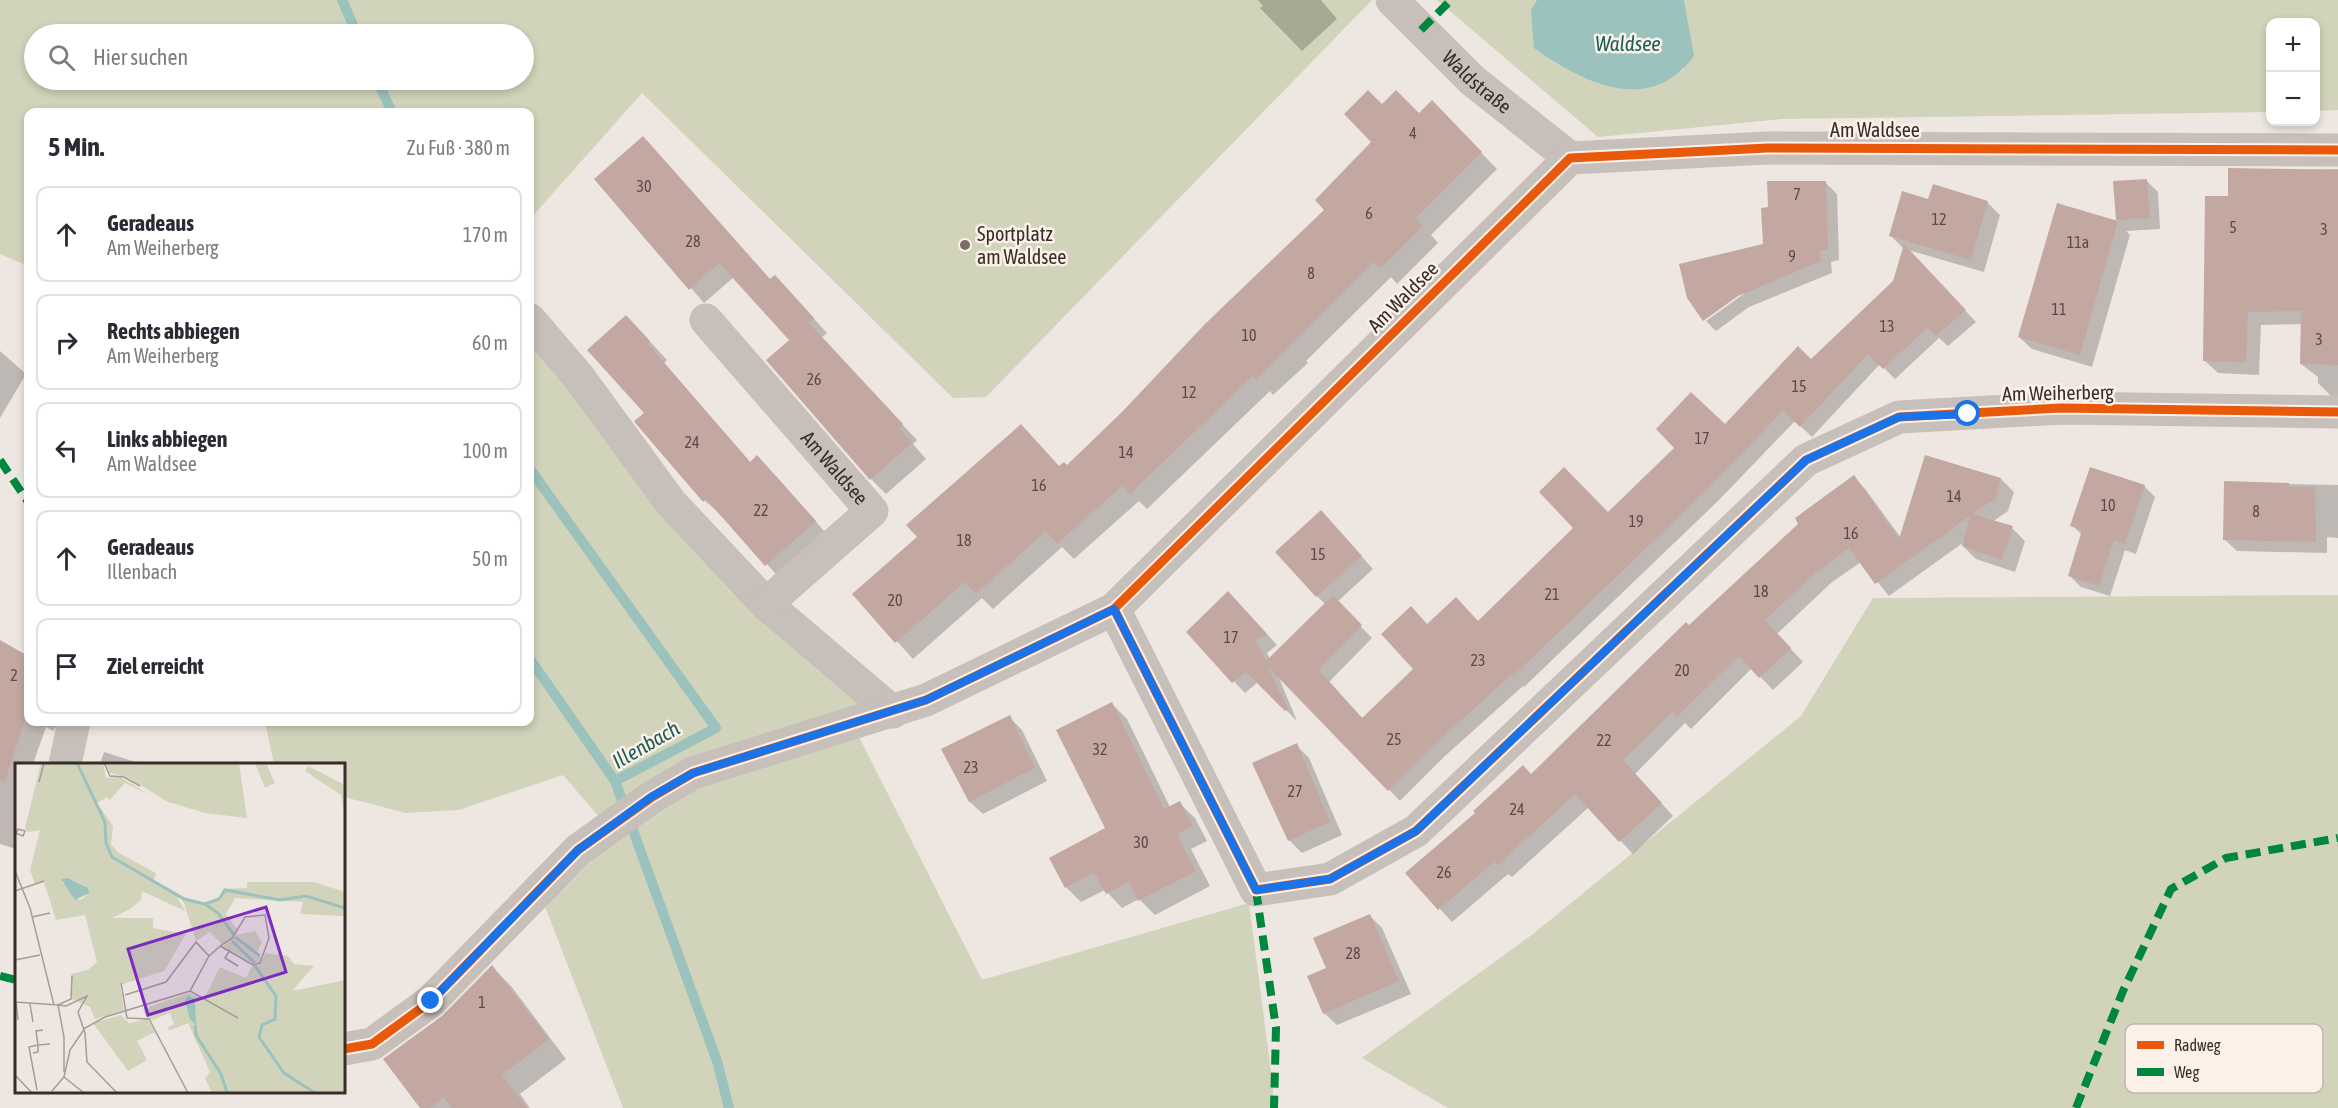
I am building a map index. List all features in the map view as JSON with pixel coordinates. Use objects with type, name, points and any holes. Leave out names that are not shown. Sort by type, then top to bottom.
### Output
[{"type":"street","name":"Waldstraße","points":[[1392,0],[1472,80],[1569,158]]},
{"type":"street","name":"Am Waldsee","points":[[345,1049],[372,1044],[431,1001],[578,850],[651,797],[693,773],[926,700],[1114,609],[1569,158],[1767,148],[2338,150]]},
{"type":"street","name":"Am Waldsee","points":[[706,320],[872,511],[766,604]]},
{"type":"street","points":[[534,325],[578,376],[671,503],[766,604],[893,712]]},
{"type":"street","name":"Am Weiherberg","points":[[1114,609],[1256,890],[1330,879],[1416,831],[1806,460],[1899,417],[2061,408],[2338,412]]},
{"type":"street","points":[[65,763],[73,726]]},
{"type":"green space","name":"Sportplatz am Waldsee","points":[[0,0],[1372,0],[986,397],[953,398],[642,93],[534,214],[534,108],[24,108],[24,264],[0,254]]},
{"type":"green space","points":[[1437,0],[1537,0],[1531,10],[1653,86],[1682,71],[1693,56],[1684,0],[2338,0],[2338,110],[2320,111],[2320,18],[2266,18],[2266,112],[1782,119],[1598,137]]},
{"type":"green space","points":[[534,340],[870,701],[598,816],[563,775],[459,810],[406,813],[345,797],[345,763],[274,763],[266,726],[534,726]]},
{"type":"green space","points":[[2338,595],[2338,1108],[1448,1108],[1362,1058],[1533,934],[1801,716],[1873,598]]},
{"type":"green space","points":[[856,731],[982,980],[1249,903],[1273,1087],[1272,1108],[623,1108],[544,904],[596,853],[658,800]]},
{"type":"water","name":"Waldsee","points":[[1537,0],[1684,0],[1694,56],[1676,75],[1657,85],[1636,89],[1615,88],[1594,82],[1553,61],[1534,48],[1531,10]]},
{"type":"building","points":[[1368,90],[1382,104],[1396,90],[1419,113],[1432,100],[1482,152],[1416,218],[1423,226],[1380,269],[1374,262],[1256,380],[1253,376],[1130,494],[1122,486],[1057,544],[1046,531],[976,594],[965,582],[895,643],[852,594],[917,537],[906,525],[1021,424],[1059,466],[1064,462],[1067,465],[1123,411],[1205,324],[1324,210],[1315,200],[1371,142],[1344,114]]},
{"type":"building","points":[[643,136],[770,279],[775,275],[814,318],[789,340],[719,263],[689,290],[594,179]]},
{"type":"building","points":[[2228,168],[2338,170],[2338,365],[2300,364],[2301,311],[2248,312],[2246,362],[2203,361],[2205,196],[2228,196]]},
{"type":"building","points":[[2147,179],[2150,218],[2116,220],[2113,181]]},
{"type":"building","points":[[1767,181],[1826,181],[1828,249],[1820,251],[1821,261],[1738,296],[1703,321],[1687,298],[1679,264],[1763,244],[1761,208],[1768,207]]},
{"type":"building","points":[[1933,184],[1988,201],[1971,260],[1889,236],[1902,191],[1928,199]]},
{"type":"building","points":[[2057,203],[2118,221],[2080,355],[2018,337]]},
{"type":"building","points":[[1904,244],[1966,310],[1936,336],[1927,328],[1883,369],[1868,354],[1800,427],[1783,411],[1707,490],[1512,677],[1511,675],[1434,745],[1388,791],[1268,667],[1288,709],[1285,711],[1246,672],[1232,683],[1186,632],[1228,591],[1267,634],[1256,641],[1266,661],[1333,595],[1362,625],[1319,670],[1362,718],[1413,669],[1381,634],[1411,606],[1427,624],[1456,597],[1478,621],[1573,528],[1539,492],[1564,467],[1608,512],[1674,448],[1656,429],[1691,392],[1725,424],[1798,346],[1811,359],[1893,281]]},
{"type":"building","points":[[626,315],[650,341],[648,344],[750,462],[757,455],[816,521],[765,566],[706,499],[703,502],[637,425],[634,421],[644,413],[587,350]]},
{"type":"building","points":[[809,323],[903,424],[899,428],[912,443],[870,480],[766,360]]},
{"type":"building","points":[[1925,455],[2001,478],[1996,498],[1972,514],[2013,526],[2002,560],[1962,546],[1970,516],[1875,584],[1849,548],[1818,571],[1765,620],[1791,648],[1759,678],[1739,656],[1677,717],[1672,712],[1623,760],[1662,803],[1619,842],[1575,794],[1498,865],[1494,862],[1438,910],[1405,873],[1475,813],[1473,811],[1523,765],[1531,774],[1686,622],[1689,625],[1798,524],[1795,518],[1854,475],[1899,539]]},
{"type":"building","points":[[2090,467],[2145,485],[2125,544],[2114,540],[2099,586],[2068,576],[2082,530],[2070,526]]},
{"type":"building","points":[[2224,481],[2289,483],[2289,487],[2315,487],[2316,542],[2223,540]]},
{"type":"building","points":[[1321,510],[1362,556],[1316,597],[1275,552]]},
{"type":"building","points":[[0,640],[24,654],[24,723],[5,781],[0,780]]},
{"type":"building","points":[[1112,702],[1164,809],[1180,801],[1193,826],[1177,834],[1196,871],[1138,901],[1129,882],[1106,894],[1094,872],[1065,888],[1049,858],[1105,828],[1056,730]]},
{"type":"building","points":[[1010,715],[1035,768],[969,802],[941,749]]},
{"type":"building","points":[[1297,743],[1330,822],[1288,841],[1252,763]]},
{"type":"building","points":[[1370,914],[1399,981],[1323,1014],[1307,976],[1326,968],[1313,938]]},
{"type":"building","points":[[492,965],[549,1039],[502,1075],[527,1108],[452,1108],[444,1097],[430,1108],[420,1108],[383,1059],[442,1016]]},
{"type":"waterway","name":"Illenbach","points":[[342,0],[353,24]]},
{"type":"waterway","name":"Illenbach","points":[[382,90],[390,108]]},
{"type":"waterway","name":"Illenbach","points":[[534,475],[716,728],[615,781],[717,1061],[729,1108]]},
{"type":"waterway","points":[[534,665],[615,781]]},
{"type":"marked path","points":[[1421,30],[1451,0]]},
{"type":"marked path","points":[[0,460],[24,496]]},
{"type":"marked path","points":[[2076,1108],[2123,991],[2171,889],[2226,858],[2338,838]]},
{"type":"marked path","points":[[1256,890],[1276,1028],[1274,1108]]},
{"type":"marked path","points":[[0,976],[15,980]]},
{"type":"cycle path","points":[[345,1049],[372,1044],[431,1001],[578,850],[652,797],[693,773],[926,700],[1114,609],[1570,158],[1767,148],[2338,150]]},
{"type":"cycle path","points":[[1114,609],[1256,890],[1330,879],[1416,831],[1806,460],[1899,417],[2061,408],[2338,412]]},
{"type":"place","name":"Sportplatz am Waldsee","points":[[965,245]]},
{"type":"route","points":[[431,1001],[578,850],[651,797],[693,773],[926,700],[1114,609],[1256,890],[1330,879],[1416,831],[1806,460],[1899,417],[1968,414]]}]
